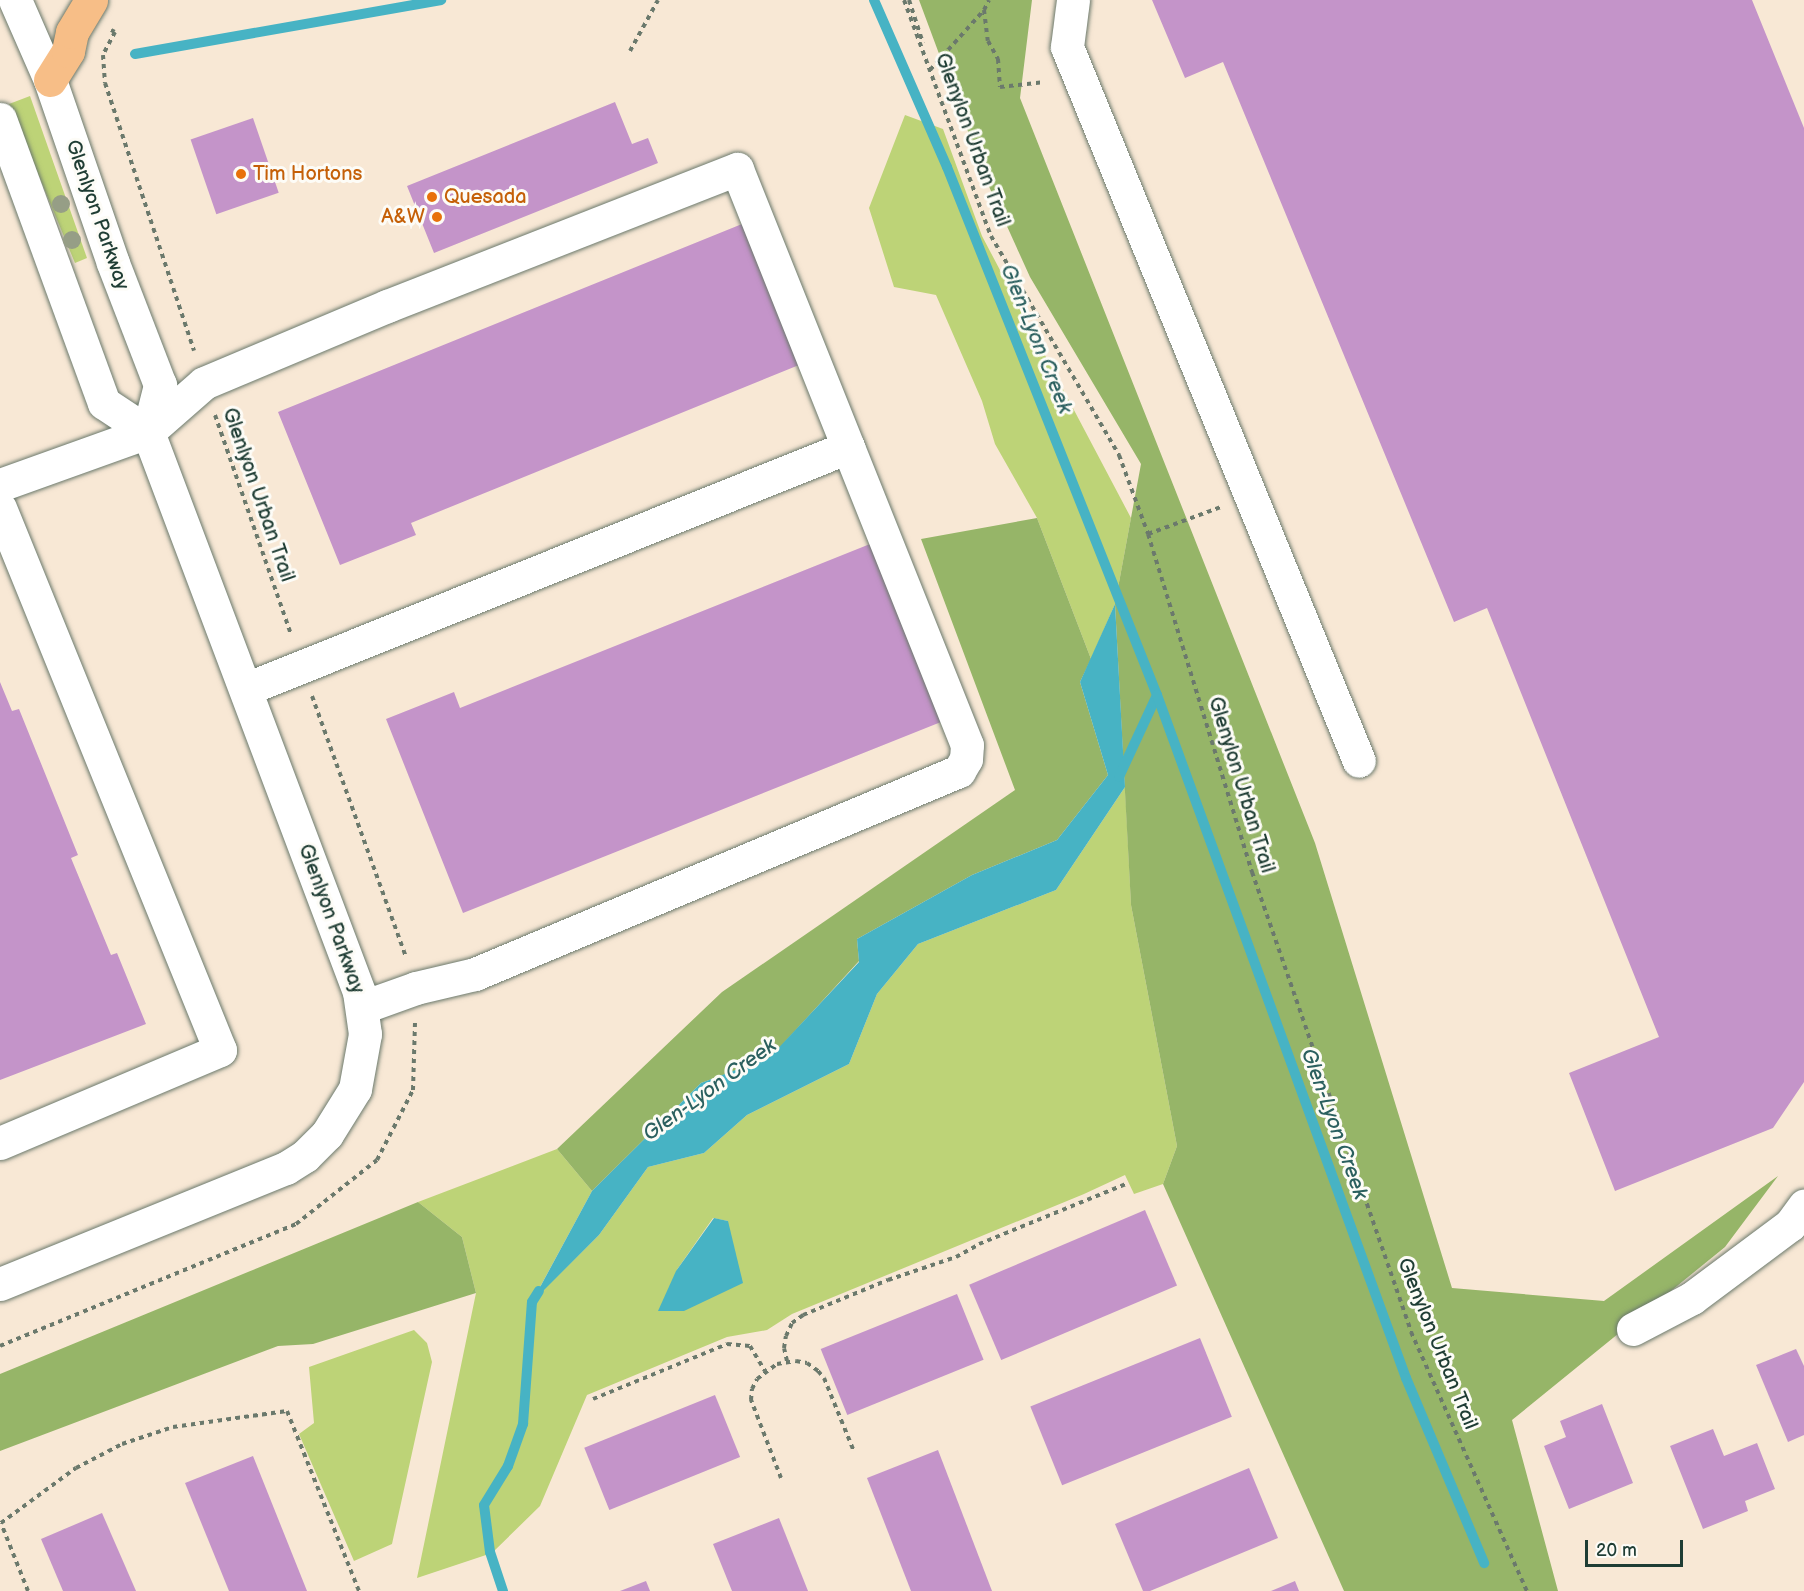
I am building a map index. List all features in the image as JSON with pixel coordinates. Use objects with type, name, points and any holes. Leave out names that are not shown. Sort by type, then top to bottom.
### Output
[{"type":"main road","points":[[50,80],[68,51],[72,32],[98,13]]},
{"type":"street","name":"Glenlyon Parkway","points":[[0,1284],[286,1168],[305,1156],[327,1134],[354,1089],[365,1034],[363,1007],[148,432],[160,385],[113,263],[50,80],[15,0]]},
{"type":"street","points":[[1073,0],[1067,47],[1359,761]]},
{"type":"street","points":[[0,118],[104,404],[148,432]]},
{"type":"street","points":[[0,485],[148,432],[204,382],[387,306],[738,169],[966,745],[966,759],[959,771],[475,974],[417,988],[363,1007]]},
{"type":"street","points":[[246,689],[848,447]]},
{"type":"street","points":[[0,508],[220,1050],[0,1143]]},
{"type":"street","points":[[1634,1329],[1692,1298],[1790,1225],[1804,1206]]},
{"type":"path","points":[[630,51],[658,0]]},
{"type":"path","name":"Glenylon Urban Trail","points":[[907,0],[930,70],[991,236],[1119,455],[1149,534],[1252,872],[1411,1332],[1527,1591]]},
{"type":"path","points":[[930,70],[984,10],[989,0]]},
{"type":"path","points":[[984,10],[988,41],[998,59],[1000,87],[1080,78]]},
{"type":"path","name":"Glenlyon Urban Trail","points":[[98,13],[115,32],[103,55],[105,83],[301,666],[417,988]]},
{"type":"path","points":[[1149,534],[1251,496]]},
{"type":"path","points":[[787,1361],[784,1348],[786,1336],[792,1323],[803,1315],[888,1280],[956,1257],[979,1244],[1126,1184]]},
{"type":"path","points":[[593,1399],[727,1344],[750,1346],[765,1371]]},
{"type":"path","points":[[781,1478],[751,1400],[757,1379],[765,1371],[787,1361],[807,1363],[824,1378],[853,1449]]},
{"type":"path","points":[[28,1591],[1,1523],[76,1468],[122,1444],[173,1427],[287,1411],[359,1591]]},
{"type":"green space","points":[[919,0],[1032,0],[1020,98],[1315,843],[1452,1288],[1604,1301],[1778,1176],[1725,1247],[1512,1420],[1558,1591],[1344,1591],[1163,1184],[1177,1146],[1131,905],[1115,604],[1141,464],[1030,277],[986,180]]},
{"type":"green space","points":[[30,96],[87,258],[75,263],[9,104]]},
{"type":"green space","points":[[905,115],[943,129],[982,236],[1131,518],[1115,604],[1091,659],[1037,518],[995,444],[982,401],[936,295],[894,287],[869,208]]},
{"type":"green space","points":[[1037,518],[1091,659],[1080,682],[1108,775],[1057,840],[972,875],[857,939],[859,961],[770,1058],[701,1083],[592,1191],[557,1149],[722,992],[1015,790],[921,539]]},
{"type":"green space","points":[[1125,787],[1131,905],[1177,1146],[1163,1184],[1134,1194],[1125,1175],[792,1314],[767,1330],[727,1337],[587,1395],[540,1506],[492,1553],[417,1578],[476,1293],[462,1237],[418,1202],[557,1149],[592,1191],[533,1300],[599,1235],[648,1167],[704,1153],[747,1115],[849,1064],[877,994],[918,944],[1056,890]],"holes":[[[713,1218],[728,1221],[676,1271]]]},
{"type":"green space","points":[[418,1202],[462,1237],[476,1293],[313,1344],[278,1346],[0,1451],[0,1374]]},
{"type":"green space","points":[[414,1330],[427,1343],[432,1362],[392,1544],[354,1561],[299,1434],[314,1423],[309,1367]]},
{"type":"water","points":[[1115,604],[1125,787],[1056,890],[918,944],[877,994],[849,1064],[747,1115],[704,1153],[648,1167],[599,1235],[532,1302],[592,1191],[701,1083],[770,1057],[859,962],[857,939],[972,875],[1057,840],[1108,775],[1080,682]]},
{"type":"water","points":[[714,1218],[728,1221],[743,1283],[684,1311],[658,1311],[676,1271]]},
{"type":"building","points":[[1152,0],[1752,0],[1804,128],[1804,1082],[1773,1128],[1615,1191],[1569,1073],[1659,1037],[1487,608],[1454,622],[1223,62],[1185,78]]},
{"type":"building","points":[[615,102],[632,144],[648,138],[658,163],[434,253],[407,186]]},
{"type":"building","points":[[253,118],[279,193],[216,214],[191,139]]},
{"type":"building","points":[[742,224],[799,365],[411,523],[416,535],[340,565],[278,412]]},
{"type":"building","points":[[870,544],[941,722],[463,913],[386,719],[454,692],[460,708]]},
{"type":"building","points":[[0,682],[12,711],[19,709],[78,855],[71,858],[111,955],[117,953],[146,1024],[0,1080]]},
{"type":"building","points":[[1145,1210],[1177,1285],[1001,1360],[969,1285]]},
{"type":"building","points":[[957,1294],[984,1360],[847,1415],[821,1349]]},
{"type":"building","points":[[1200,1338],[1232,1417],[1062,1485],[1030,1407]]},
{"type":"building","points":[[1796,1349],[1804,1366],[1804,1435],[1788,1442],[1756,1365]]},
{"type":"building","points":[[715,1395],[740,1457],[609,1510],[584,1448]]},
{"type":"building","points":[[1602,1404],[1633,1483],[1569,1509],[1544,1446],[1566,1437],[1560,1421]]},
{"type":"building","points":[[1713,1429],[1724,1456],[1757,1443],[1775,1489],[1745,1501],[1748,1511],[1703,1529],[1670,1446]]},
{"type":"building","points":[[938,1450],[992,1591],[911,1591],[867,1478]]},
{"type":"building","points":[[253,1456],[307,1591],[229,1591],[185,1483]]},
{"type":"building","points":[[1249,1468],[1278,1538],[1150,1591],[1143,1591],[1115,1524]]},
{"type":"building","points":[[102,1513],[136,1591],[63,1591],[41,1539]]},
{"type":"building","points":[[779,1518],[808,1591],[732,1591],[713,1544]]},
{"type":"building","points":[[646,1581],[650,1591],[620,1591]]},
{"type":"building","points":[[1295,1581],[1299,1591],[1271,1591]]},
{"type":"waterway","points":[[135,54],[441,0]]},
{"type":"waterway","name":"Glen-Lyon Creek","points":[[874,0],[947,167],[1157,695],[1119,777]]},
{"type":"waterway","name":"Glen-Lyon Creek","points":[[1157,695],[1406,1378],[1484,1563]]},
{"type":"waterway","name":"Glen-Lyon Creek","points":[[503,1591],[490,1552],[484,1505],[508,1466],[523,1424],[532,1302],[539,1291]]},
{"type":"place","name":"Tim Hortons","points":[[241,174]]},
{"type":"place","name":"Quesada","points":[[432,197]]},
{"type":"place","name":"A&W","points":[[437,217]]}]
